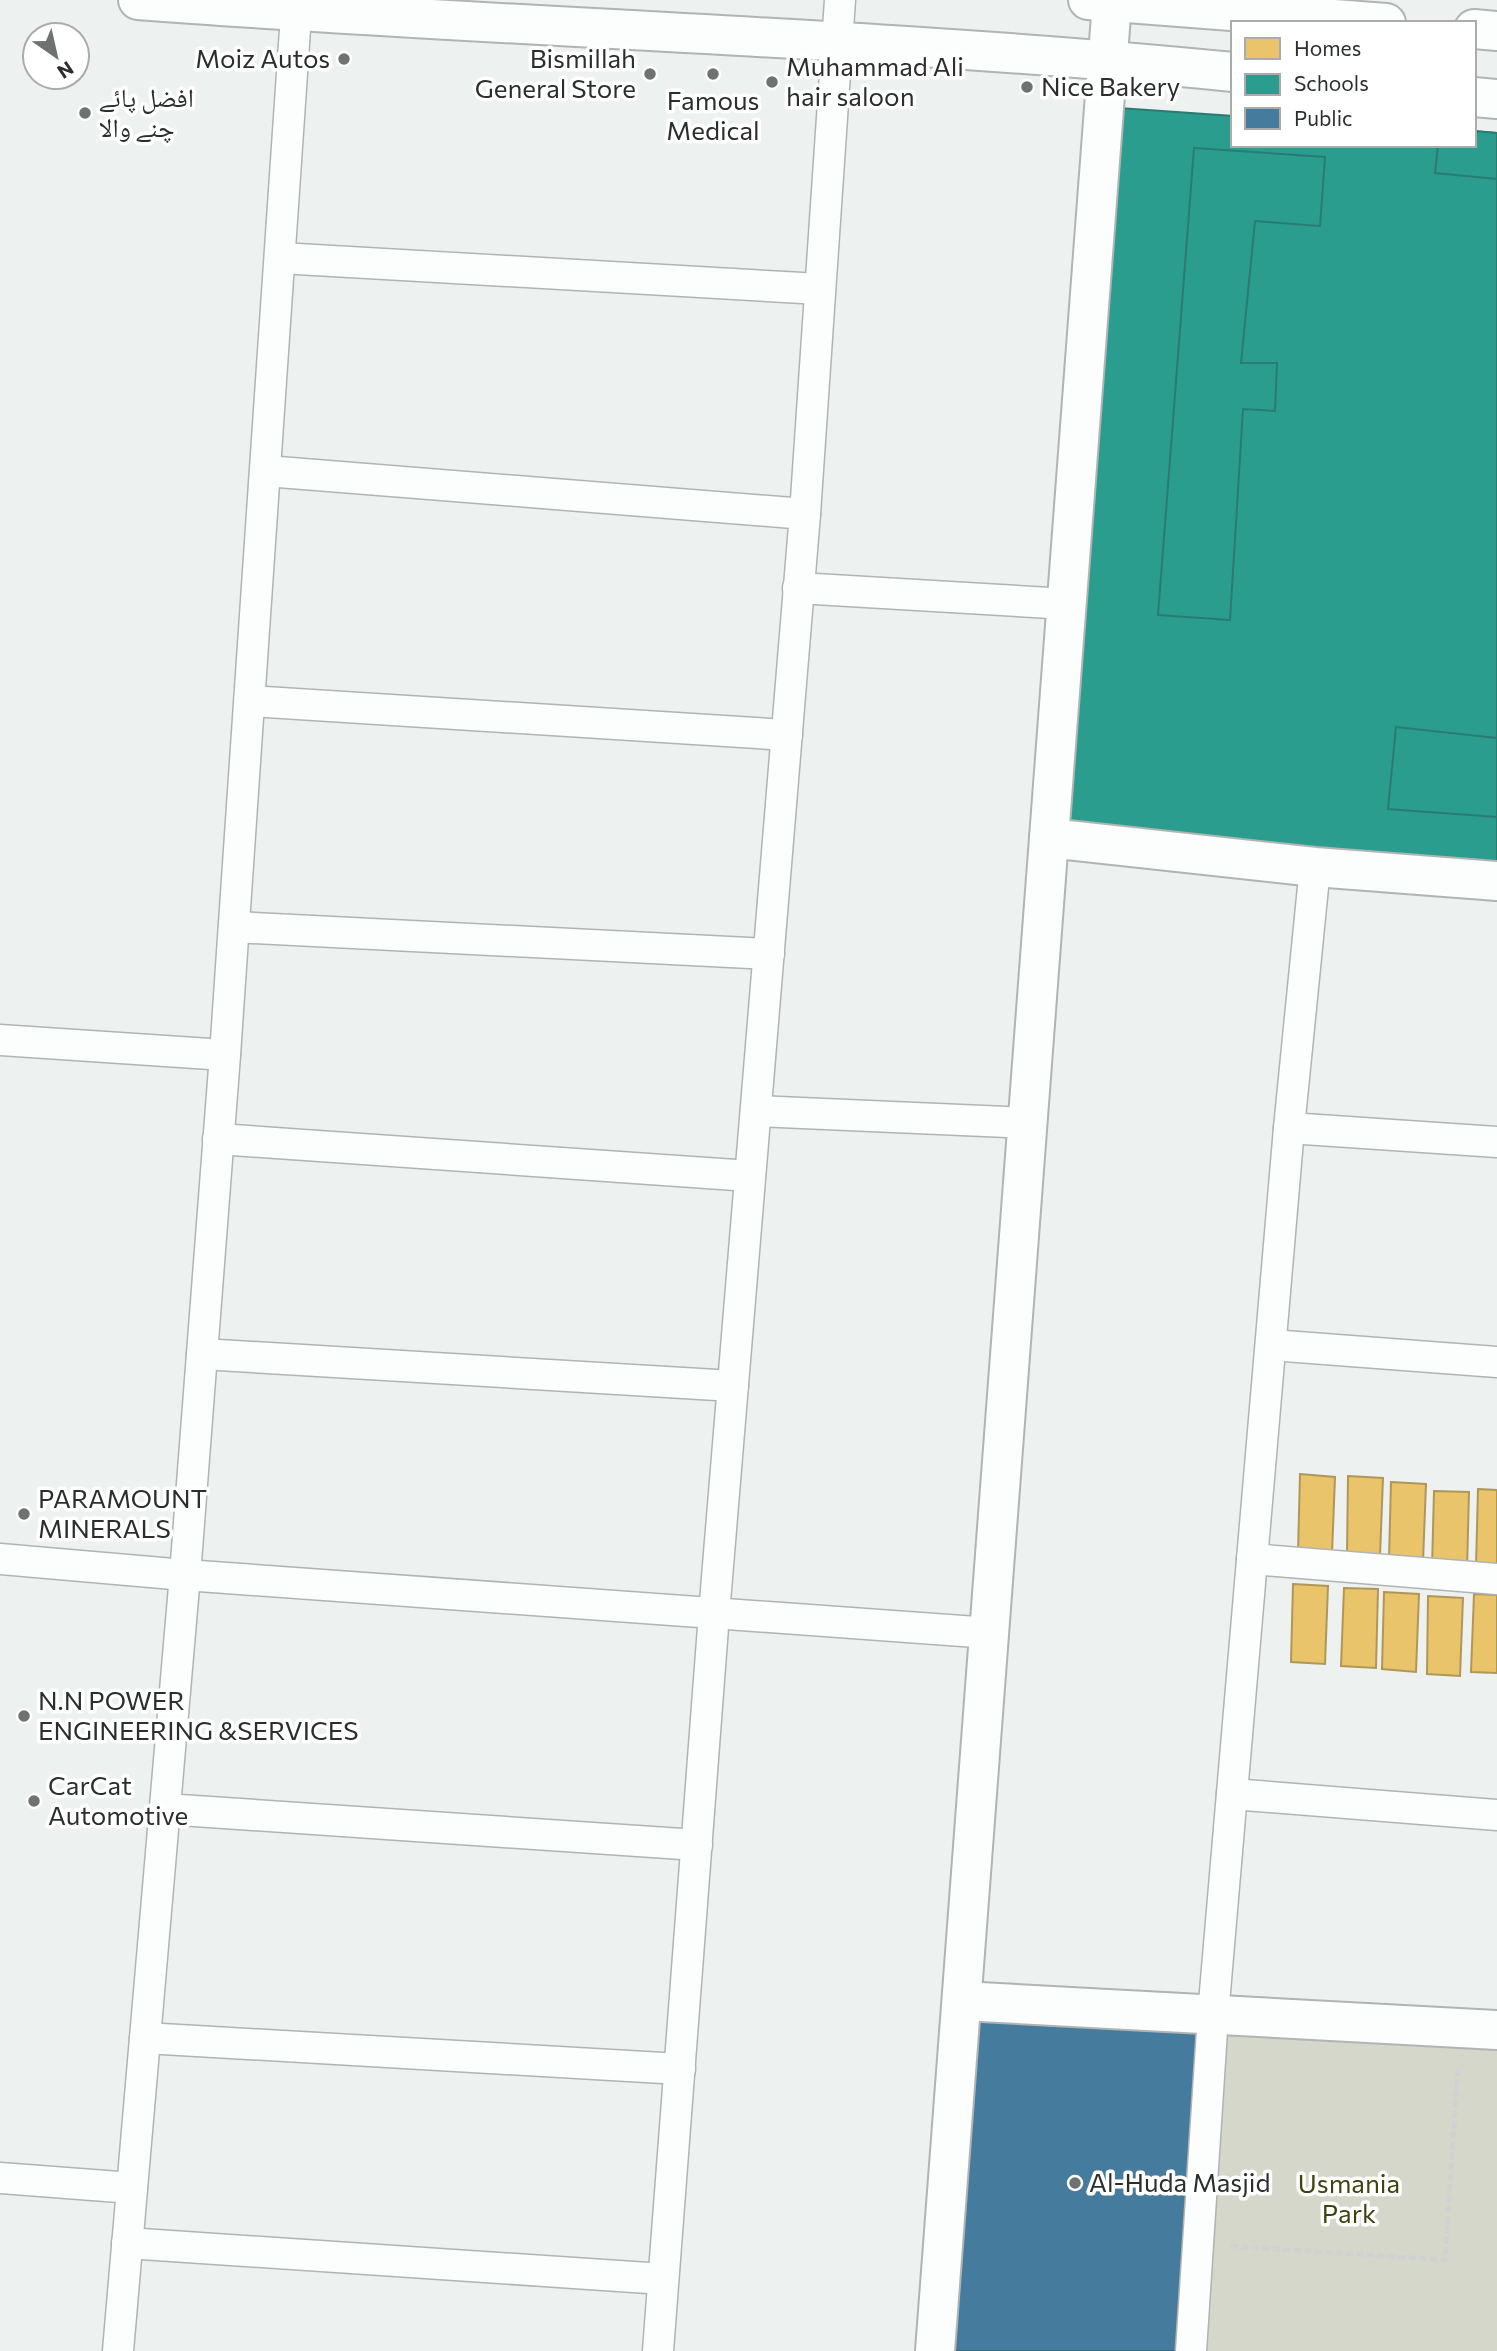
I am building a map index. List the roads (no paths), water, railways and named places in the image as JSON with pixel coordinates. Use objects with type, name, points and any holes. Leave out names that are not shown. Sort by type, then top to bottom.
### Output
[{"type":"street","points":[[138,0],[296,6],[836,41],[1108,60],[1231,72]]},
{"type":"street","points":[[658,2351],[787,735],[840,0]]},
{"type":"street","points":[[935,2351],[1108,60],[1100,1],[1360,21]]},
{"type":"street","points":[[118,2351],[185,1576],[225,1055],[296,6]]},
{"type":"street","points":[[1476,29],[1497,31]]},
{"type":"street","points":[[1476,97],[1497,99]]},
{"type":"street","points":[[280,258],[820,289]]},
{"type":"street","points":[[266,471],[804,514]]},
{"type":"street","points":[[798,588],[1067,604]]},
{"type":"street","points":[[251,701],[787,735]]},
{"type":"street","points":[[1049,838],[1315,867],[1497,881]]},
{"type":"street","points":[[1191,2351],[1213,2015],[1289,1128],[1315,867]]},
{"type":"street","points":[[234,927],[769,954]]},
{"type":"street","points":[[0,1040],[225,1055]]},
{"type":"street","points":[[756,1111],[1028,1123]]},
{"type":"street","points":[[1289,1128],[1497,1142]]},
{"type":"street","points":[[218,1139],[750,1176]]},
{"type":"street","points":[[1271,1345],[1497,1362]]},
{"type":"street","points":[[202,1354],[733,1386]]},
{"type":"street","points":[[0,1559],[185,1576],[990,1633]]},
{"type":"street","points":[[1252,1559],[1497,1579]]},
{"type":"street","points":[[1232,1794],[1497,1815]]},
{"type":"street","points":[[165,1809],[697,1845]]},
{"type":"street","points":[[962,2001],[1479,2029]]},
{"type":"street","points":[[145,2038],[680,2069]]},
{"type":"street","points":[[0,2178],[132,2189]]},
{"type":"street","points":[[127,2243],[663,2279]]},
{"type":"place","name":"Moiz Autos","points":[[344,59]]},
{"type":"place","name":"Bismillah General Store","points":[[650,74]]},
{"type":"place","name":"Famous Medical","points":[[713,74]]},
{"type":"place","name":"Muhammad Ali hair saloon","points":[[772,82]]},
{"type":"place","name":"Nice Bakery","points":[[1027,87]]},
{"type":"place","name":"افضل پائے چنے والا","points":[[85,113]]},
{"type":"place","name":"PARAMOUNT MINERALS","points":[[24,1514]]},
{"type":"place","name":"N.N POWER ENGINEERING &SERVICES","points":[[24,1716]]},
{"type":"place","name":"CarCat Automotive","points":[[34,1801]]},
{"type":"place","name":"Al-Huda Masjid","points":[[1075,2183]]},
{"type":"park label","name":"Usmania Park","points":[[1349,2199]]}]
